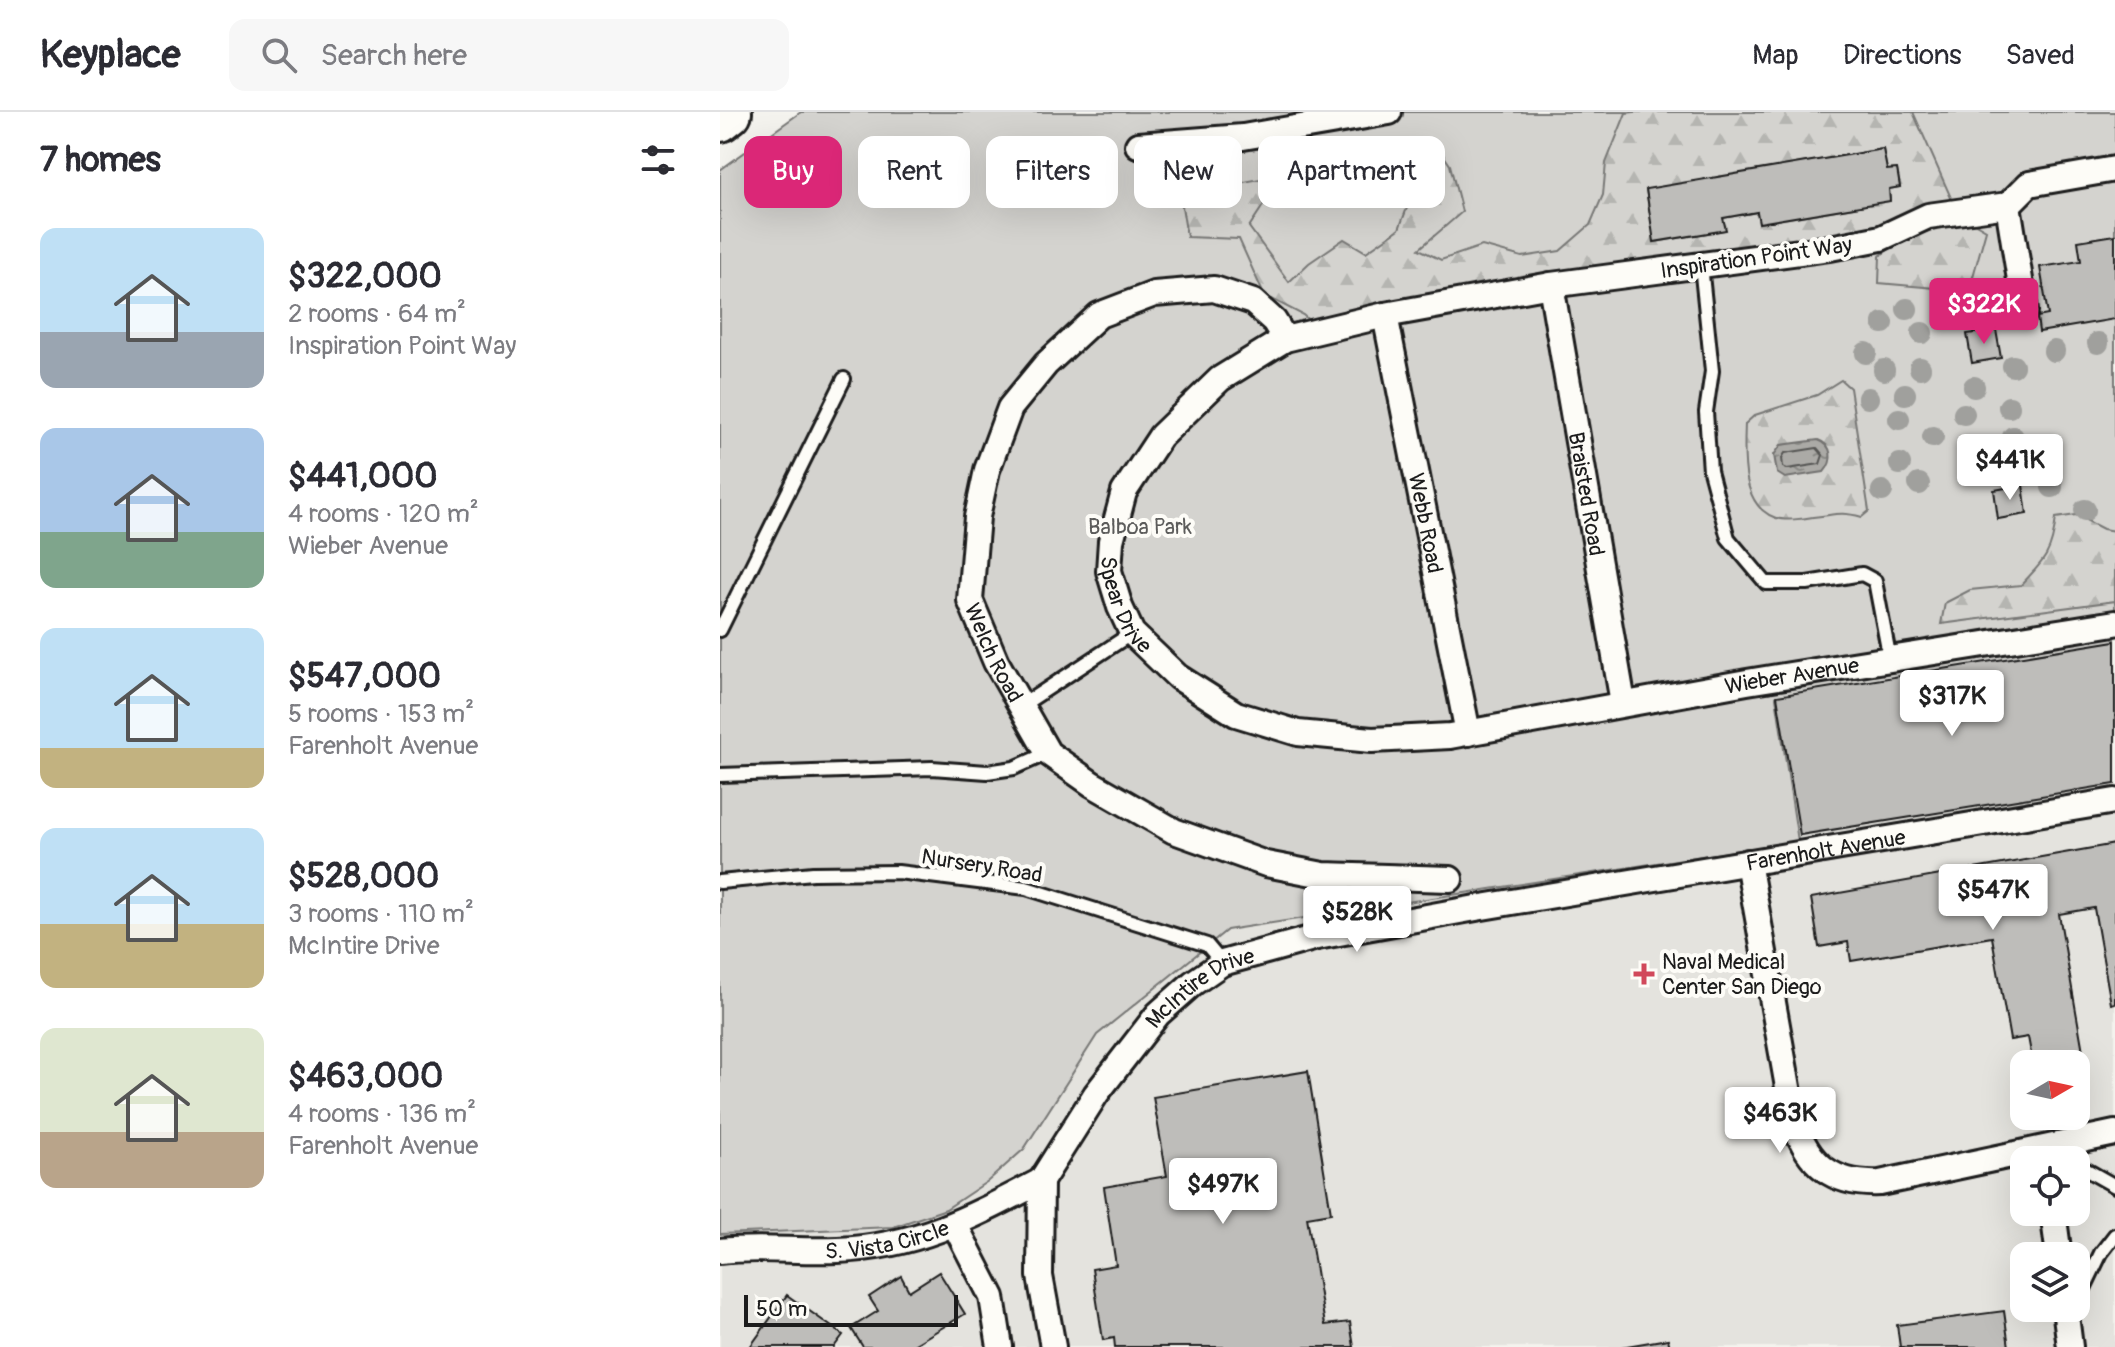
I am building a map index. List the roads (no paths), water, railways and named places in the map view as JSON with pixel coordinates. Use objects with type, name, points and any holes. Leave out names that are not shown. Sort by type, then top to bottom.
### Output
[{"type":"highway","points":[[720,119],[729,112]]},
{"type":"street","points":[[1242,137],[1389,112]]},
{"type":"street","name":"Inspiration Point Way","points":[[1385,315],[1551,285],[1830,248],[1881,238],[1928,216],[2008,205],[2029,184],[2115,169]]},
{"type":"street","points":[[2008,205],[2025,311]]},
{"type":"street","name":"Braisted Road","points":[[1551,285],[1623,703]]},
{"type":"street","name":"Welch Road","points":[[1285,339],[1274,321],[1253,302],[1214,289],[1154,294],[1099,315],[1046,364],[1010,408],[987,470],[982,493],[970,600],[996,662],[1048,753],[1092,784],[1174,831],[1266,864],[1323,875],[1450,879]]},
{"type":"street","name":"Spear Drive","points":[[1385,315],[1285,339],[1220,379],[1161,436],[1124,492],[1111,541],[1109,571],[1132,633],[1178,677],[1236,714],[1298,733],[1372,740],[1468,733]]},
{"type":"street","name":"Webb Road","points":[[1385,315],[1468,733]]},
{"type":"street","name":"Wieber Avenue","points":[[1468,733],[1623,703],[2115,623]]},
{"type":"street","name":"Farenholt Avenue","points":[[2010,1160],[1880,1183],[1857,1184],[1840,1179],[1820,1166],[1802,1145],[1794,1121],[1748,862],[2115,801]]},
{"type":"street","name":"McIntire Drive","points":[[1041,1181],[1096,1094],[1158,1014],[1193,983],[1222,963],[1317,937],[1748,862]]},
{"type":"street","name":"Farenholt Avenue","points":[[2072,1146],[2115,1133]]},
{"type":"street","points":[[1041,1181],[1040,1276],[1053,1347]]},
{"type":"street","name":"S. Vista Circle","points":[[720,1251],[840,1250],[902,1242],[955,1225],[1041,1181]]},
{"type":"street","points":[[955,1225],[992,1297],[1000,1347]]},
{"type":"lane","points":[[1701,265],[1712,371],[1706,412],[1710,471],[1728,538],[1766,583],[1807,583],[1862,574],[1875,581],[1890,660]]},
{"type":"lane","points":[[720,630],[844,379]]},
{"type":"lane","points":[[1021,706],[1132,633]]},
{"type":"lane","points":[[720,775],[932,768],[987,772],[1014,768],[1048,753]]},
{"type":"lane","name":"Nursery Road","points":[[720,882],[813,873],[898,872],[1026,888],[1207,945],[1222,963]]},
{"type":"lane","points":[[2090,1172],[2115,1186]]},
{"type":"lane","points":[[2090,1276],[2101,1253],[2115,1235]]},
{"type":"water","points":[[1818,440],[1827,446],[1830,454],[1824,472],[1785,478],[1777,473],[1774,455],[1781,445]]},
{"type":"place","name":"Naval Medical Center San Diego","points":[[1644,974]]},
{"type":"park label","name":"Balboa Park","points":[[1140,526]]}]
